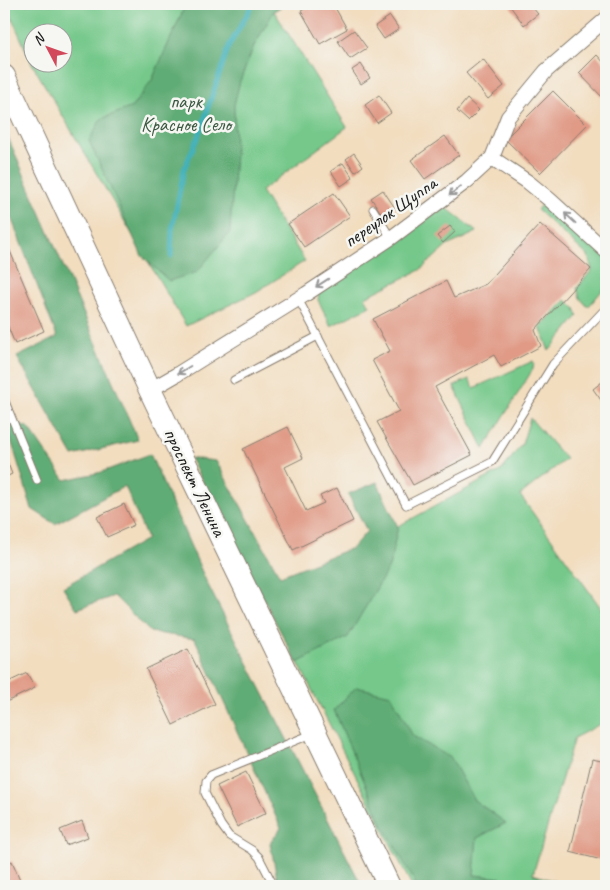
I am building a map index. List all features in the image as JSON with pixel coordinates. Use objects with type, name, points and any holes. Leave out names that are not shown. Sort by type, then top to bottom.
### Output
[{"type":"main road","name":"проспект Ленина","points":[[4,76],[150,390],[389,886]]},
{"type":"street","name":"переулок Щуппа","points":[[150,390],[306,294],[391,238],[467,181],[492,158],[508,117],[546,71],[606,19]]},
{"type":"street","points":[[492,158],[528,182],[606,251]]},
{"type":"lane","points":[[373,208],[391,238]]},
{"type":"lane","points":[[302,306],[406,505],[492,462],[553,364],[606,308]]},
{"type":"lane","points":[[234,380],[318,336]]},
{"type":"lane","points":[[4,399],[37,480]]},
{"type":"lane","points":[[274,886],[259,858],[252,850],[229,836],[221,825],[205,793],[206,781],[211,775],[315,732]]},
{"type":"green space","name":"парк Красное Село","points":[[6,4],[285,4],[274,11],[347,127],[261,191],[305,261],[256,292],[186,326],[37,72],[72,72],[72,22],[22,22],[22,41]]},
{"type":"green space","points":[[186,4],[285,4],[274,11],[254,46],[240,81],[234,105],[235,153],[230,232],[197,272],[169,281],[142,256],[89,141],[101,119],[132,107],[152,80]]},
{"type":"green space","points":[[4,128],[138,440],[73,456],[17,357],[57,337],[4,199]]},
{"type":"green space","points":[[544,201],[606,257],[606,286],[589,306],[580,298],[577,288],[592,270],[588,256],[537,210]]},
{"type":"green space","points":[[444,206],[477,232],[447,246],[420,270],[365,297],[370,306],[331,326],[318,300],[319,292]]},
{"type":"green space","points":[[566,300],[575,308],[578,316],[549,351],[540,327]]},
{"type":"green space","points":[[533,361],[533,369],[484,449],[454,386],[469,379],[474,388]]},
{"type":"green space","points":[[4,417],[29,428],[65,480],[102,472],[150,454],[207,583],[362,886],[281,886],[277,878],[270,843],[281,828],[195,639],[150,632],[114,596],[77,609],[63,587],[147,539],[125,486],[55,524],[32,509]]},
{"type":"green space","points":[[530,418],[566,459],[520,495],[606,615],[606,721],[574,738],[533,874],[570,886],[412,886],[265,598],[502,470],[522,444]]},
{"type":"green space","points":[[190,458],[216,461],[280,576],[352,548],[367,531],[348,494],[377,482],[398,527],[389,567],[348,637],[297,663]]},
{"type":"green space","points":[[356,687],[391,695],[413,736],[451,758],[474,800],[506,823],[477,838],[474,875],[501,878],[494,886],[417,886],[381,821],[334,710]]},
{"type":"building","points":[[314,4],[333,4],[347,29],[320,44],[301,11]]},
{"type":"building","points":[[513,4],[535,4],[532,7],[538,14],[524,25],[510,6]]},
{"type":"building","points":[[390,16],[399,29],[384,39],[375,26]]},
{"type":"building","points":[[354,30],[367,48],[350,59],[338,41]]},
{"type":"building","points":[[597,55],[606,65],[606,101],[579,73]]},
{"type":"building","points":[[483,59],[504,86],[488,99],[466,73]]},
{"type":"building","points":[[361,64],[370,78],[361,84],[352,70]]},
{"type":"building","points":[[553,91],[587,125],[540,173],[505,139]]},
{"type":"building","points":[[379,95],[391,113],[377,123],[365,105]]},
{"type":"building","points":[[467,99],[479,110],[468,121],[457,111]]},
{"type":"building","points":[[445,136],[459,155],[425,179],[411,160]]},
{"type":"building","points":[[354,153],[363,166],[355,172],[346,159]]},
{"type":"building","points":[[343,163],[353,178],[341,186],[331,171]]},
{"type":"building","points":[[383,190],[395,208],[383,216],[371,198]]},
{"type":"building","points":[[334,193],[350,216],[304,247],[288,224]]},
{"type":"building","points":[[540,224],[591,269],[535,330],[541,346],[501,367],[494,355],[435,387],[472,455],[413,485],[377,422],[399,411],[372,360],[390,351],[373,319],[446,281],[454,298],[486,284]]},
{"type":"building","points":[[450,226],[455,232],[443,243],[437,236]]},
{"type":"building","points":[[4,237],[44,331],[15,344],[4,317]]},
{"type":"building","points":[[606,379],[606,407],[593,389]]},
{"type":"building","points":[[288,427],[303,458],[285,467],[306,511],[324,503],[320,496],[337,488],[353,521],[293,550],[243,449]]},
{"type":"building","points":[[4,453],[12,474],[4,478]]},
{"type":"building","points":[[124,504],[134,525],[107,537],[97,517]]},
{"type":"building","points":[[188,649],[215,704],[173,725],[146,669]]},
{"type":"building","points":[[27,673],[35,688],[4,703],[4,684]]},
{"type":"building","points":[[592,759],[606,762],[606,861],[570,852]]},
{"type":"building","points":[[246,772],[266,813],[237,827],[217,786]]},
{"type":"building","points":[[82,821],[88,837],[66,845],[60,830]]},
{"type":"building","points":[[12,861],[21,882],[12,886],[4,886],[4,865]]},
{"type":"waterway","points":[[171,256],[172,230],[184,169],[199,134],[229,46],[253,4]]}]
